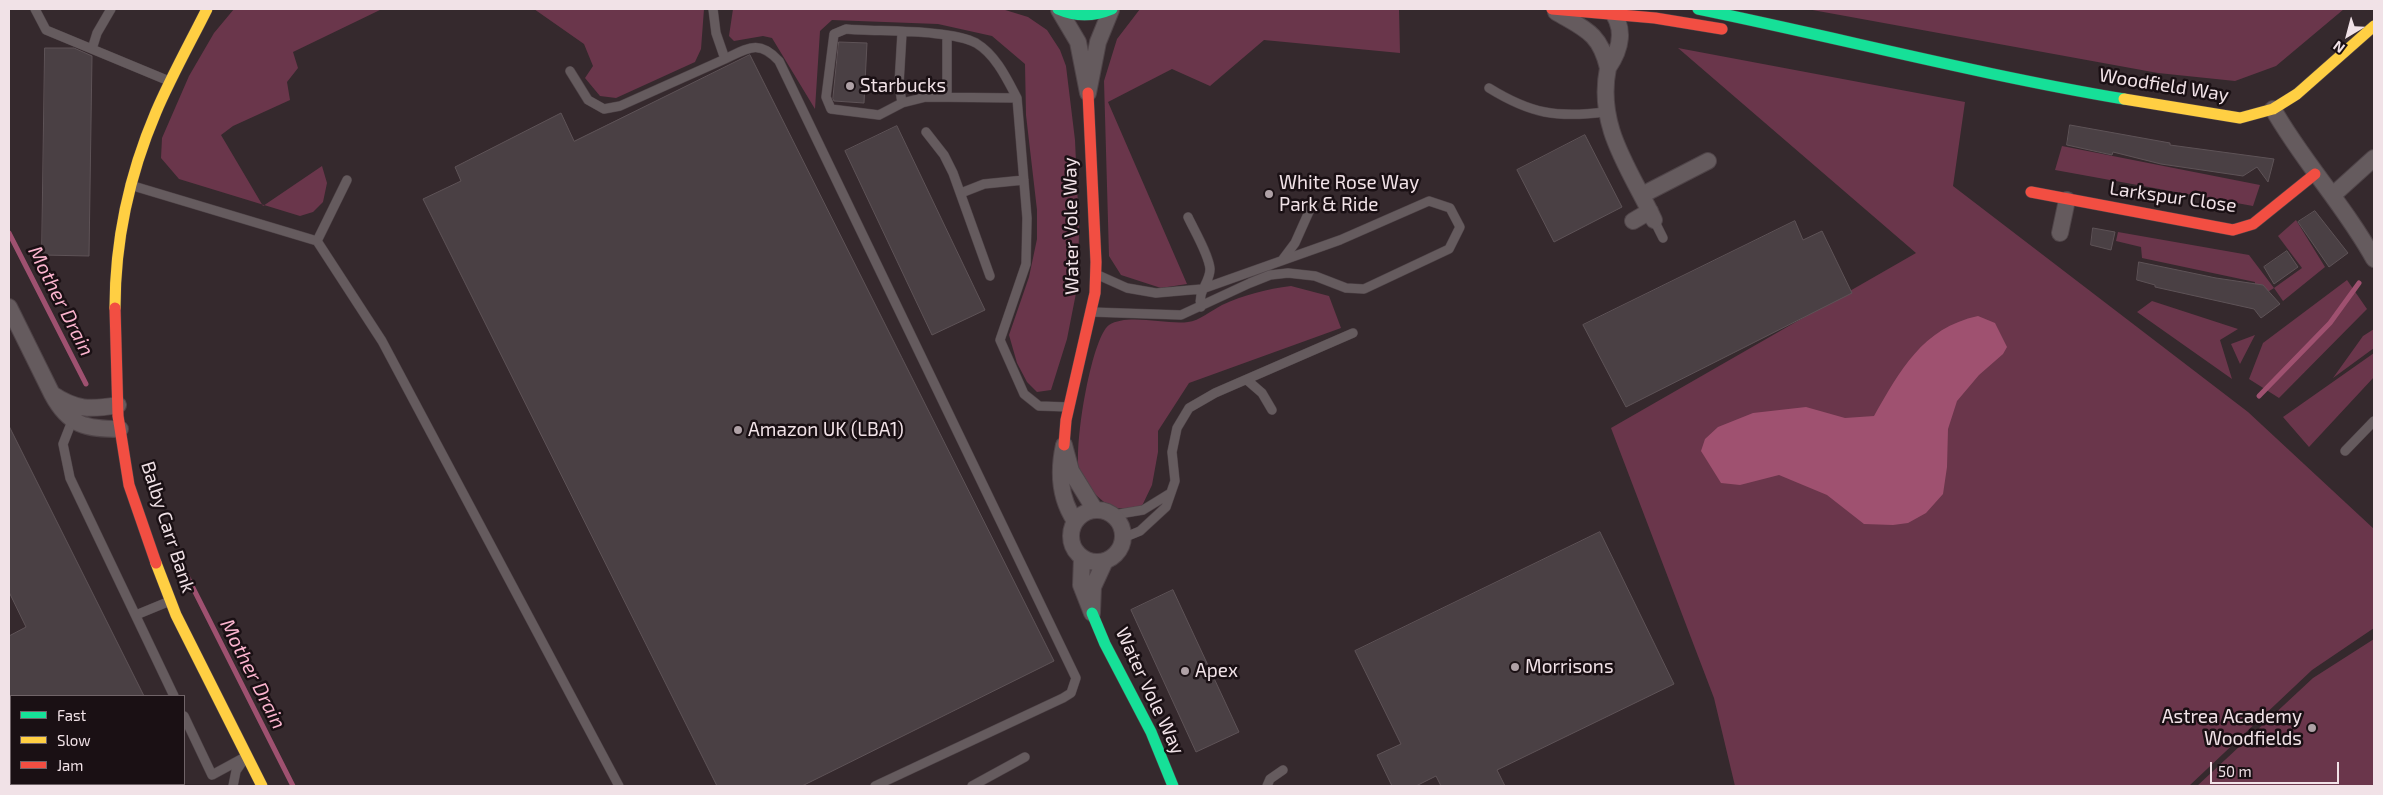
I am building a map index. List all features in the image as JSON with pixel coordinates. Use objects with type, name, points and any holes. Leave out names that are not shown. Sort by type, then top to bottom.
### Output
[{"type":"street","name":"Balby Carr Bank","points":[[208,9],[156,112],[130,185],[115,277],[118,405],[129,485],[147,539],[171,601],[262,786]]},
{"type":"street","points":[[1058,9],[1074,16],[1093,16],[1111,9]]},
{"type":"street","name":"Water Vole Way","points":[[1058,9],[1078,42],[1088,93]]},
{"type":"street","name":"Water Vole Way","points":[[1075,521],[1064,497],[1060,478],[1069,407],[1095,293],[1088,93],[1090,72],[1098,41],[1111,9]]},
{"type":"street","points":[[1552,9],[1612,12],[1730,31]]},
{"type":"street","points":[[1552,9],[1590,33],[1598,41],[1608,68]]},
{"type":"street","name":"Woodfield Way","points":[[1698,9],[1825,36],[1919,59],[2202,114],[2240,118],[2273,109],[2297,94],[2374,26]]},
{"type":"street","points":[[1612,12],[1620,27],[1620,42],[1608,68],[1604,86],[1605,112],[1611,133],[1652,215],[1632,221]]},
{"type":"street","name":"Woodfield Way","points":[[1795,42],[1919,59]]},
{"type":"street","points":[[2273,109],[2315,174],[2333,195],[2374,259]]},
{"type":"street","points":[[2333,195],[2374,158]]},
{"type":"street","points":[[1642,195],[1708,161]]},
{"type":"street","name":"Larkspur Close","points":[[2031,192],[2233,230],[2253,224],[2315,174]]},
{"type":"street","points":[[2060,233],[2067,200]]},
{"type":"street","points":[[9,307],[58,405],[75,413],[93,429],[120,429]]},
{"type":"street","points":[[75,413],[118,405]]},
{"type":"street","name":"Water Vole Way","points":[[1064,445],[1071,471],[1094,510]]},
{"type":"street","points":[[1094,510],[1114,515],[1122,529],[1123,538],[1117,552],[1105,561],[1096,562],[1082,557],[1072,543],[1072,529],[1075,521],[1087,512],[1094,510]]},
{"type":"street","name":"Water Vole Way","points":[[1082,557],[1081,585],[1105,644],[1151,732],[1173,786]]},
{"type":"street","name":"Water Vole Way","points":[[1092,612],[1093,587],[1105,561]]},
{"type":"lane","points":[[35,9],[46,30],[170,82]]},
{"type":"lane","points":[[92,48],[97,33],[111,9]]},
{"type":"lane","points":[[713,9],[716,33],[725,59]]},
{"type":"lane","points":[[1017,98],[926,97],[902,103],[879,116],[831,109],[826,97],[834,34],[846,29],[958,36],[977,44],[1000,67],[1017,98],[1027,218],[1026,264],[1000,340],[1024,394],[1039,406],[1069,407]]},
{"type":"lane","points":[[902,33],[899,84],[902,103]]},
{"type":"lane","points":[[947,36],[947,97]]},
{"type":"lane","points":[[570,71],[588,100],[604,109],[620,106],[751,47],[770,51],[779,61],[1076,678],[1071,693],[1063,698],[875,786]]},
{"type":"lane","points":[[1489,88],[1511,102],[1532,111],[1557,115],[1605,112]]},
{"type":"lane","points":[[926,132],[944,155],[961,193],[990,276]]},
{"type":"lane","points":[[316,240],[347,180]]},
{"type":"lane","points":[[961,193],[984,184],[1024,180]]},
{"type":"lane","points":[[130,185],[316,240],[382,341],[619,786]]},
{"type":"lane","points":[[1091,312],[1181,314],[1201,307],[1270,275],[1288,273],[1315,276],[1346,288],[1364,289],[1448,249],[1460,227],[1450,208],[1429,201],[1340,240],[1202,289],[1156,293],[1127,288],[1095,274]]},
{"type":"lane","points":[[1283,259],[1295,243],[1312,205]]},
{"type":"lane","points":[[1652,215],[1663,238]]},
{"type":"lane","points":[[1188,217],[1210,266],[1210,272],[1199,296],[1201,307]]},
{"type":"lane","points":[[1123,538],[1140,531],[1166,507],[1175,481],[1172,452],[1177,428],[1189,408],[1215,393],[1353,333]]},
{"type":"lane","points":[[1247,380],[1262,392],[1272,410]]},
{"type":"lane","points":[[75,413],[63,444],[70,478],[174,695]]},
{"type":"lane","points":[[2345,451],[2374,421]]},
{"type":"lane","points":[[1114,515],[1142,510],[1170,494]]},
{"type":"lane","points":[[136,615],[171,601]]},
{"type":"lane","points":[[185,718],[212,775],[247,756]]},
{"type":"lane","points":[[233,786],[236,771],[247,756]]},
{"type":"lane","points":[[972,786],[1025,757]]},
{"type":"lane","points":[[1267,786],[1270,779],[1283,770]]},
{"type":"shaded area","points":[[234,9],[382,9],[293,52],[298,68],[287,82],[290,100],[233,126],[221,135],[262,204],[179,179],[161,158],[162,138],[189,76],[214,33]]},
{"type":"shaded area","points":[[534,9],[704,9],[701,49],[695,62],[616,98],[600,96],[585,78],[593,66],[584,44]]},
{"type":"shaded area","points":[[733,9],[1002,9],[1028,17],[1047,30],[1060,50],[1066,66],[1075,140],[1079,229],[1078,283],[1067,339],[1051,390],[1037,392],[1027,382],[1017,363],[1009,335],[1029,277],[1037,239],[1037,210],[1026,115],[1025,64],[992,36],[938,24],[832,20],[820,31],[815,109],[772,38],[763,36],[734,41],[729,36]]},
{"type":"shaded area","points":[[1140,9],[1399,9],[1400,53],[1264,40],[1210,86],[1172,69],[1108,102],[1187,284],[1161,288],[1121,275],[1109,256],[1104,81],[1117,39]]},
{"type":"shaded area","points":[[1807,9],[2344,9],[2276,66],[2235,81],[2158,73]]},
{"type":"shaded area","points":[[1678,48],[1965,102],[1953,186],[2248,412],[2374,529],[2374,628],[2312,670],[2189,786],[1735,786],[1714,698],[1611,428],[1916,253]]},
{"type":"shaded area","points":[[2062,146],[2260,185],[2253,206],[2055,170]]},
{"type":"shaded area","points":[[322,166],[327,183],[323,202],[313,212],[300,216],[264,205]]},
{"type":"shaded area","points":[[2296,220],[2325,267],[2283,301],[2274,288],[2302,268],[2278,236]]},
{"type":"shaded area","points":[[2118,232],[2249,255],[2274,288],[2253,301],[2255,282],[2142,258],[2141,247],[2116,241]]},
{"type":"shaded area","points":[[2347,280],[2367,309],[2279,398],[2249,379],[2263,343]]},
{"type":"shaded area","points":[[1291,286],[1329,296],[1341,328],[1189,383],[1158,431],[1158,452],[1152,485],[1141,508],[1111,507],[1095,494],[1080,475],[1078,463],[1079,444],[1090,372],[1102,334],[1109,325],[1126,320],[1188,322],[1201,318],[1238,298]]},
{"type":"shaded area","points":[[2152,301],[2238,329],[2220,340],[2232,379],[2137,312]]},
{"type":"shaded area","points":[[1978,316],[1995,323],[2007,347],[2003,354],[1979,375],[1957,401],[1948,429],[1947,467],[1943,494],[1926,513],[1908,523],[1893,525],[1864,524],[1827,495],[1779,475],[1740,485],[1721,483],[1701,451],[1705,439],[1718,427],[1753,413],[1806,407],[1845,418],[1874,416],[1893,383],[1927,341],[1942,330]]},
{"type":"shaded area","points":[[2374,329],[2374,348],[2333,378],[2363,336]]},
{"type":"shaded area","points":[[2255,335],[2240,364],[2231,344]]},
{"type":"shaded area","points":[[2374,353],[2374,377],[2309,447],[2283,417]]},
{"type":"shaded area","name":"Astrea Academy Woodfields","points":[[2374,639],[2374,786],[2197,786],[2313,678]]},
{"type":"building","name":"Starbucks","points":[[839,42],[867,43],[864,103],[834,101],[833,99]]},
{"type":"building","points":[[45,48],[74,48],[92,56],[89,256],[42,255]]},
{"type":"building","name":"Amazon UK (LBA1)","points":[[750,55],[1054,661],[802,786],[717,786],[423,199],[461,181],[455,167],[561,113],[574,141]]},
{"type":"building","points":[[2070,125],[2170,143],[2170,145],[2274,159],[2268,182],[2257,167],[2243,176],[2161,164],[2113,152],[2112,155],[2067,145]]},
{"type":"building","points":[[897,126],[985,310],[932,335],[845,151]]},
{"type":"building","points":[[1585,135],[1622,207],[1554,242],[1517,170]]},
{"type":"building","points":[[2315,211],[2348,253],[2329,267],[2298,222]]},
{"type":"building","points":[[1795,221],[1803,240],[1822,231],[1852,293],[1626,407],[1583,325]]},
{"type":"building","points":[[2093,228],[2115,232],[2111,250],[2091,245]]},
{"type":"building","points":[[2287,251],[2298,267],[2274,284],[2264,267]]},
{"type":"building","points":[[2139,262],[2216,278],[2263,285],[2280,304],[2261,318],[2254,309],[2155,287],[2155,285],[2137,280]]},
{"type":"building","points":[[9,426],[144,695],[9,696],[9,636],[26,627],[9,592]]},
{"type":"building","name":"Morrisons","points":[[1600,532],[1674,684],[1497,770],[1505,786],[1441,786],[1436,776],[1416,786],[1392,786],[1377,755],[1401,744],[1355,651]]},
{"type":"building","name":"Apex","points":[[1173,590],[1239,732],[1196,752],[1131,610]]},
{"type":"waterway","name":"Mother Drain","points":[[9,233],[86,384]]},
{"type":"waterway","points":[[2259,396],[2330,323],[2359,283]]},
{"type":"waterway","name":"Mother Drain","points":[[187,576],[293,786]]},
{"type":"traffic: fast","points":[[1058,9],[1071,14],[1085,15],[1112,9]]},
{"type":"traffic: fast","points":[[1698,9],[1964,68],[2124,99]]},
{"type":"traffic: fast","points":[[1092,613],[1105,644],[1151,732],[1173,786]]},
{"type":"traffic: slow","points":[[115,308],[121,233],[139,159],[162,99],[207,9]]},
{"type":"traffic: slow","points":[[2124,99],[2240,118],[2273,109],[2297,94],[2374,26]]},
{"type":"traffic: slow","points":[[156,563],[176,615],[262,786]]},
{"type":"traffic: jam","points":[[1552,9],[1655,18],[1722,29]]},
{"type":"traffic: jam","points":[[1064,445],[1066,420],[1095,293],[1096,262],[1088,93]]},
{"type":"traffic: jam","points":[[2031,192],[2233,230],[2253,224],[2315,174]]},
{"type":"traffic: jam","points":[[115,308],[118,416],[129,485],[156,563]]},
{"type":"place","name":"Starbucks","points":[[850,86]]},
{"type":"place","name":"White Rose Way Park & Ride","points":[[1269,194]]},
{"type":"place","name":"Amazon UK (LBA1)","points":[[738,430]]},
{"type":"place","name":"Morrisons","points":[[1515,667]]},
{"type":"place","name":"Apex","points":[[1185,671]]},
{"type":"place","name":"Astrea Academy Woodfields","points":[[2312,728]]}]
